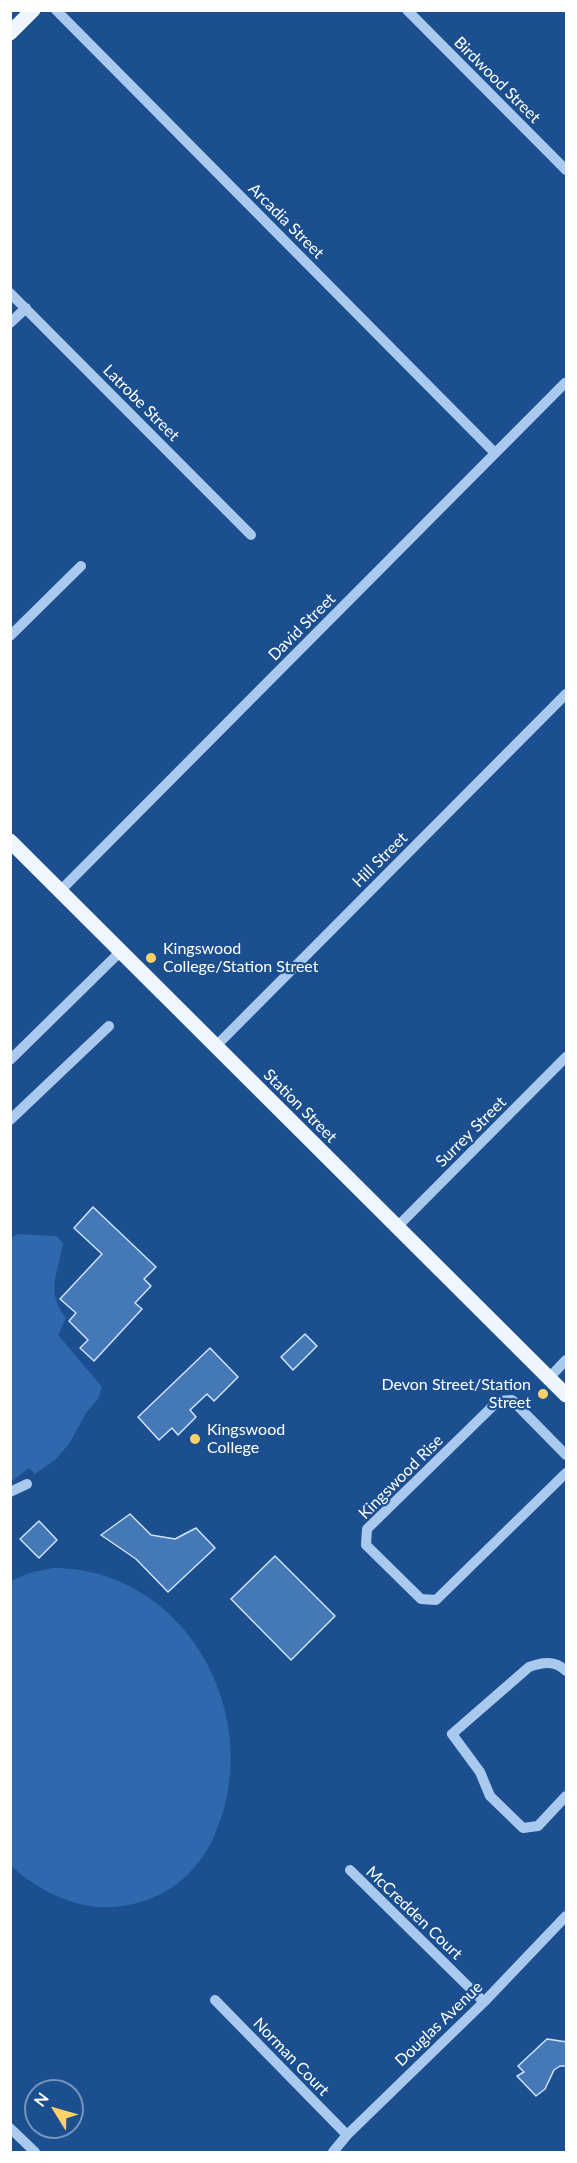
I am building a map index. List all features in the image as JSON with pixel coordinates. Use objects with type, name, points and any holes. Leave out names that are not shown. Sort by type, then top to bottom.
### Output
[{"type":"main road","points":[[10,33],[33,10]]},
{"type":"main road","name":"Station Street","points":[[10,841],[567,1395]]},
{"type":"street","name":"Arcadia Street","points":[[56,10],[495,453]]},
{"type":"street","name":"Birdwood Street","points":[[407,10],[567,170]]},
{"type":"street","name":"Latrobe Street","points":[[10,293],[251,535]]},
{"type":"street","points":[[10,323],[26,308]]},
{"type":"street","name":"David Street","points":[[60,891],[565,383]]},
{"type":"street","points":[[10,636],[81,566]]},
{"type":"street","name":"Hill Street","points":[[215,1047],[567,694]]},
{"type":"street","points":[[10,1060],[120,952]]},
{"type":"street","points":[[10,1120],[109,1026]]},
{"type":"street","name":"Surrey Street","points":[[397,1227],[567,1057]]},
{"type":"street","points":[[549,1378],[567,1360]]},
{"type":"street","name":"Kingswood Rise","points":[[565,1450],[512,1400],[498,1401],[367,1529],[366,1545],[421,1599],[436,1600],[567,1473]]},
{"type":"street","points":[[10,1492],[27,1484]]},
{"type":"street","points":[[567,1671],[561,1666],[545,1662],[529,1667],[452,1734],[480,1772],[490,1796],[523,1828],[538,1826],[567,1796]]},
{"type":"street","name":"McCredden Court","points":[[350,1870],[484,2002]]},
{"type":"street","name":"Douglas Avenue","points":[[333,2152],[347,2135],[484,2002],[567,1916]]},
{"type":"street","name":"Norman Court","points":[[214,2000],[347,2135]]},
{"type":"street","points":[[10,2128],[35,2152]]},
{"type":"shaded area","points":[[18,1234],[57,1236],[63,1244],[56,1273],[55,1291],[56,1300],[66,1318],[58,1335],[102,1387],[98,1399],[86,1413],[69,1444],[56,1459],[35,1474],[29,1468],[11,1482],[10,1238]]},
{"type":"shaded area","points":[[53,1568],[101,1575],[143,1594],[178,1623],[205,1659],[223,1701],[231,1747],[228,1793],[213,1839],[206,1852],[187,1875],[165,1892],[137,1903],[107,1907],[77,1903],[48,1892],[11,1866],[11,1581],[29,1573]]},
{"type":"building","points":[[93,1207],[156,1267],[144,1279],[151,1286],[135,1303],[142,1309],[94,1361],[80,1348],[88,1340],[69,1321],[76,1313],[60,1299],[102,1254],[74,1228]]},
{"type":"building","points":[[305,1334],[317,1346],[293,1370],[281,1357]]},
{"type":"building","points":[[210,1348],[238,1377],[214,1401],[207,1394],[190,1410],[196,1417],[178,1435],[172,1428],[159,1440],[138,1417]]},
{"type":"building","points":[[130,1514],[151,1535],[175,1539],[196,1528],[215,1548],[168,1592],[136,1559],[101,1535]]},
{"type":"building","points":[[39,1521],[57,1540],[39,1558],[20,1539]]},
{"type":"building","points":[[275,1556],[335,1616],[291,1660],[231,1599]]},
{"type":"building","points":[[547,2039],[567,2042],[567,2066],[560,2066],[554,2070],[545,2089],[536,2096],[517,2076],[524,2072],[518,2066]]},
{"type":"place","name":"Kingswood College/Station Street","points":[[151,958]]},
{"type":"place","name":"Devon Street/Station Street","points":[[543,1394]]},
{"type":"place","name":"Kingswood College","points":[[195,1439]]}]
